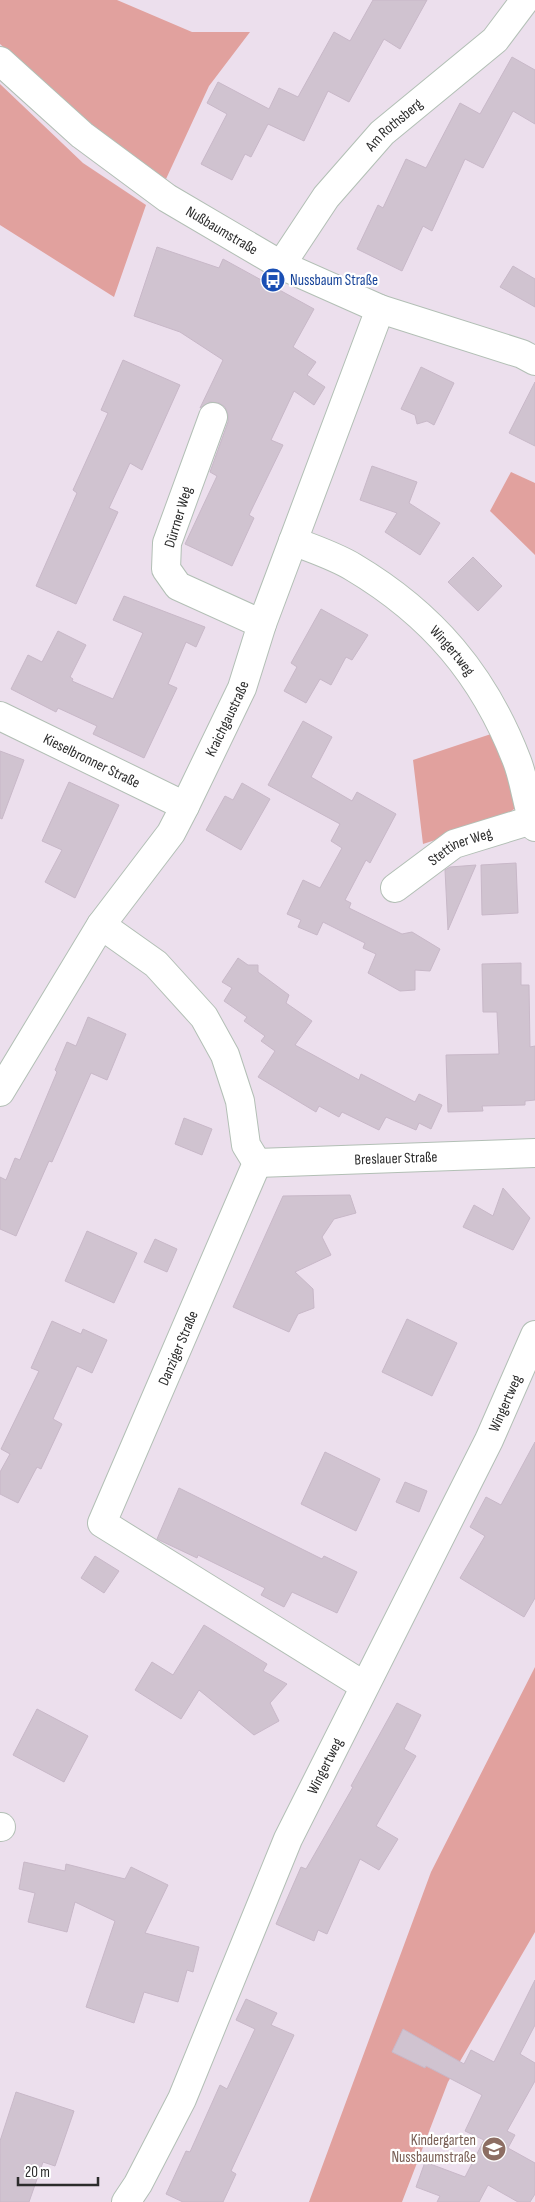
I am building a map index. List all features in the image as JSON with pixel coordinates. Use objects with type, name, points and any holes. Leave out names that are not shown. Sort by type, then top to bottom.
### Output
[{"type":"street","name":"Am Rothsberg","points":[[281,265],[326,197],[382,133],[495,40],[525,0]]},
{"type":"street","name":"Nußbaumstraße","points":[[0,62],[82,135],[167,198],[281,265],[380,309],[522,354],[535,361]]},
{"type":"street","name":"Kraichgaustraße","points":[[0,1092],[101,925],[171,833],[185,806],[242,688],[262,624],[380,309]]},
{"type":"street","name":"Dürrner Weg","points":[[213,417],[167,543],[166,569],[178,586],[262,624]]},
{"type":"street","name":"Wingertweg","points":[[293,541],[352,566],[418,614],[455,650],[489,698],[518,762],[534,824]]},
{"type":"street","name":"Kieselbronner Straße","points":[[0,716],[185,806]]},
{"type":"street","name":"Stettiner Weg","points":[[395,888],[454,844],[534,824]]},
{"type":"street","points":[[101,925],[156,964],[204,1017],[225,1056],[240,1101],[246,1145],[257,1164]]},
{"type":"street","name":"Breslauer Straße","points":[[257,1164],[535,1154]]},
{"type":"street","name":"Danziger Straße","points":[[257,1164],[102,1523],[363,1685]]},
{"type":"street","name":"Wingertweg","points":[[126,2202],[138,2184],[182,2099],[288,1839],[363,1685],[489,1440],[535,1335]]},
{"type":"shaded area","points":[[0,0],[117,0],[192,32],[250,32],[209,86],[166,179],[111,145],[0,44]]},
{"type":"shaded area","points":[[0,84],[83,163],[146,205],[114,297],[0,225]]},
{"type":"shaded area","points":[[511,472],[535,483],[535,555],[490,511]]},
{"type":"shaded area","points":[[494,733],[516,801],[514,809],[503,818],[423,844],[413,760]]},
{"type":"shaded area","points":[[535,1667],[535,1932],[448,2082],[402,2202],[309,2202],[431,1872]]},
{"type":"building","points":[[373,0],[427,0],[400,49],[384,39],[349,102],[328,91],[304,141],[268,124],[251,157],[245,154],[232,180],[201,164],[227,114],[207,103],[218,82],[269,109],[279,88],[298,97],[334,32],[350,41]]},
{"type":"building","points":[[512,57],[535,70],[535,124],[513,111],[483,168],[465,159],[432,231],[423,226],[402,271],[357,249],[378,205],[383,208],[406,159],[426,168],[460,103],[480,114]]},
{"type":"building","points":[[157,247],[219,268],[223,259],[314,309],[293,347],[316,362],[307,375],[325,387],[314,405],[294,391],[271,440],[283,445],[249,515],[254,518],[232,566],[185,544],[217,476],[210,472],[228,422],[228,415],[225,407],[219,403],[210,402],[200,408],[223,360],[180,332],[134,316]]},
{"type":"building","points":[[513,266],[535,279],[535,307],[500,287]]},
{"type":"building","points":[[123,360],[180,385],[142,470],[130,463],[109,508],[118,512],[76,604],[36,586],[77,493],[73,490],[108,413],[101,410]]},
{"type":"building","points":[[421,367],[454,383],[434,425],[427,421],[417,424],[415,415],[401,409]]},
{"type":"building","points":[[535,382],[535,446],[509,433]]},
{"type":"building","points":[[372,466],[417,482],[409,503],[440,523],[420,555],[385,532],[397,513],[360,500]]},
{"type":"building","points":[[473,557],[502,586],[478,611],[448,582]]},
{"type":"building","points":[[124,596],[205,627],[196,647],[186,642],[168,684],[177,688],[144,758],[93,734],[97,726],[58,708],[56,712],[11,689],[28,655],[42,662],[58,631],[86,645],[70,677],[73,679],[72,681],[113,699],[143,633],[113,620]]},
{"type":"building","points":[[321,609],[368,635],[352,660],[346,657],[331,685],[320,679],[306,703],[284,691],[297,667],[291,663]]},
{"type":"building","points":[[303,721],[332,737],[311,777],[352,801],[357,792],[396,814],[370,863],[366,860],[345,900],[351,903],[349,908],[402,934],[412,932],[440,949],[430,971],[415,970],[415,990],[400,991],[368,973],[376,954],[363,948],[365,943],[323,922],[317,935],[298,927],[301,920],[287,914],[303,880],[320,888],[342,848],[331,841],[340,824],[268,785]]},
{"type":"building","points":[[0,751],[24,760],[2,819],[0,818]]},
{"type":"building","points":[[69,782],[119,805],[75,898],[45,882],[62,850],[42,841]]},
{"type":"building","points":[[242,783],[270,799],[241,850],[206,830],[225,796],[233,800]]},
{"type":"building","points":[[516,863],[518,913],[482,915],[481,865]]},
{"type":"building","points":[[476,865],[448,930],[445,870],[450,867]]},
{"type":"building","points":[[238,958],[248,965],[258,965],[258,972],[289,995],[286,1003],[312,1021],[295,1045],[359,1080],[361,1074],[415,1102],[419,1094],[442,1105],[431,1129],[419,1123],[416,1130],[386,1117],[379,1130],[342,1112],[339,1117],[319,1106],[316,1112],[258,1077],[275,1051],[261,1041],[265,1036],[244,1021],[247,1017],[224,1001],[232,988],[222,982]]},
{"type":"building","points":[[521,963],[521,985],[529,985],[530,1047],[535,1046],[535,1100],[525,1101],[525,1105],[482,1106],[483,1111],[448,1112],[446,1055],[499,1054],[497,1012],[483,1012],[482,964]]},
{"type":"building","points":[[88,1017],[126,1034],[107,1080],[91,1073],[52,1162],[49,1161],[16,1236],[0,1229],[0,1177],[6,1180],[15,1158],[20,1160],[57,1072],[55,1070],[67,1042],[76,1046]]},
{"type":"building","points":[[184,1118],[212,1129],[202,1155],[175,1144]]},
{"type":"building","points":[[503,1188],[530,1218],[513,1250],[463,1227],[474,1205],[493,1216]]},
{"type":"building","points":[[350,1195],[356,1213],[334,1219],[322,1237],[331,1255],[295,1272],[313,1289],[314,1308],[298,1314],[289,1332],[233,1307],[283,1196]]},
{"type":"building","points":[[87,1231],[137,1253],[114,1303],[65,1281]]},
{"type":"building","points":[[155,1239],[177,1249],[167,1272],[144,1262]]},
{"type":"building","points":[[407,1319],[457,1343],[432,1396],[382,1372]]},
{"type":"building","points":[[52,1321],[81,1334],[83,1329],[107,1340],[92,1373],[77,1366],[53,1419],[62,1424],[41,1469],[37,1467],[18,1503],[0,1494],[0,1472],[10,1454],[1,1449],[39,1371],[31,1368]]},
{"type":"building","points":[[535,1442],[535,1598],[524,1617],[460,1578],[485,1536],[470,1527],[486,1497],[501,1505]]},
{"type":"building","points":[[325,1452],[380,1479],[356,1531],[301,1504]]},
{"type":"building","points":[[405,1482],[427,1491],[419,1512],[396,1502]]},
{"type":"building","points":[[179,1488],[322,1559],[324,1556],[357,1572],[337,1613],[292,1592],[284,1607],[261,1595],[265,1588],[198,1555],[197,1558],[157,1539]]},
{"type":"building","points":[[95,1556],[119,1571],[104,1593],[81,1578]]},
{"type":"building","points":[[204,1625],[267,1664],[263,1671],[287,1684],[270,1703],[279,1721],[254,1735],[199,1690],[181,1719],[135,1690],[152,1662],[173,1675]]},
{"type":"building","points":[[397,1703],[421,1715],[404,1749],[416,1756],[376,1826],[398,1839],[379,1870],[360,1859],[327,1934],[318,1930],[314,1941],[276,1924],[301,1867],[306,1869],[353,1787],[351,1786]]},
{"type":"building","points":[[37,1709],[88,1736],[64,1782],[13,1755]]},
{"type":"building","points":[[24,1862],[65,1871],[66,1864],[125,1879],[131,1867],[168,1885],[145,1933],[199,1947],[193,1972],[187,1970],[178,2002],[144,1992],[134,2023],[86,2007],[115,1921],[75,1902],[67,1932],[28,1922],[35,1893],[19,1889]]},
{"type":"building","points":[[535,1980],[535,2025],[520,2054],[535,2063],[535,2081],[507,2131],[515,2135],[508,2148],[535,2163],[535,2194],[530,2202],[518,2202],[488,2185],[479,2202],[437,2202],[440,2196],[416,2187],[425,2162],[465,2177],[484,2140],[465,2131],[482,2095],[426,2066],[425,2068],[392,2052],[403,2029],[464,2064],[471,2050],[494,2062]]},
{"type":"building","points":[[246,1999],[277,2013],[271,2025],[294,2035],[231,2171],[236,2174],[223,2202],[183,2202],[166,2194],[186,2151],[190,2152],[220,2085],[227,2089],[255,2029],[236,2020]]},
{"type":"building","points":[[16,2092],[74,2111],[55,2166],[43,2162],[29,2202],[0,2202],[0,2141]]},
{"type":"place","name":"Nussbaum Straße","points":[[273,280]]},
{"type":"place","name":"Kindergarten Nussbaumstraße","points":[[494,2149]]}]
